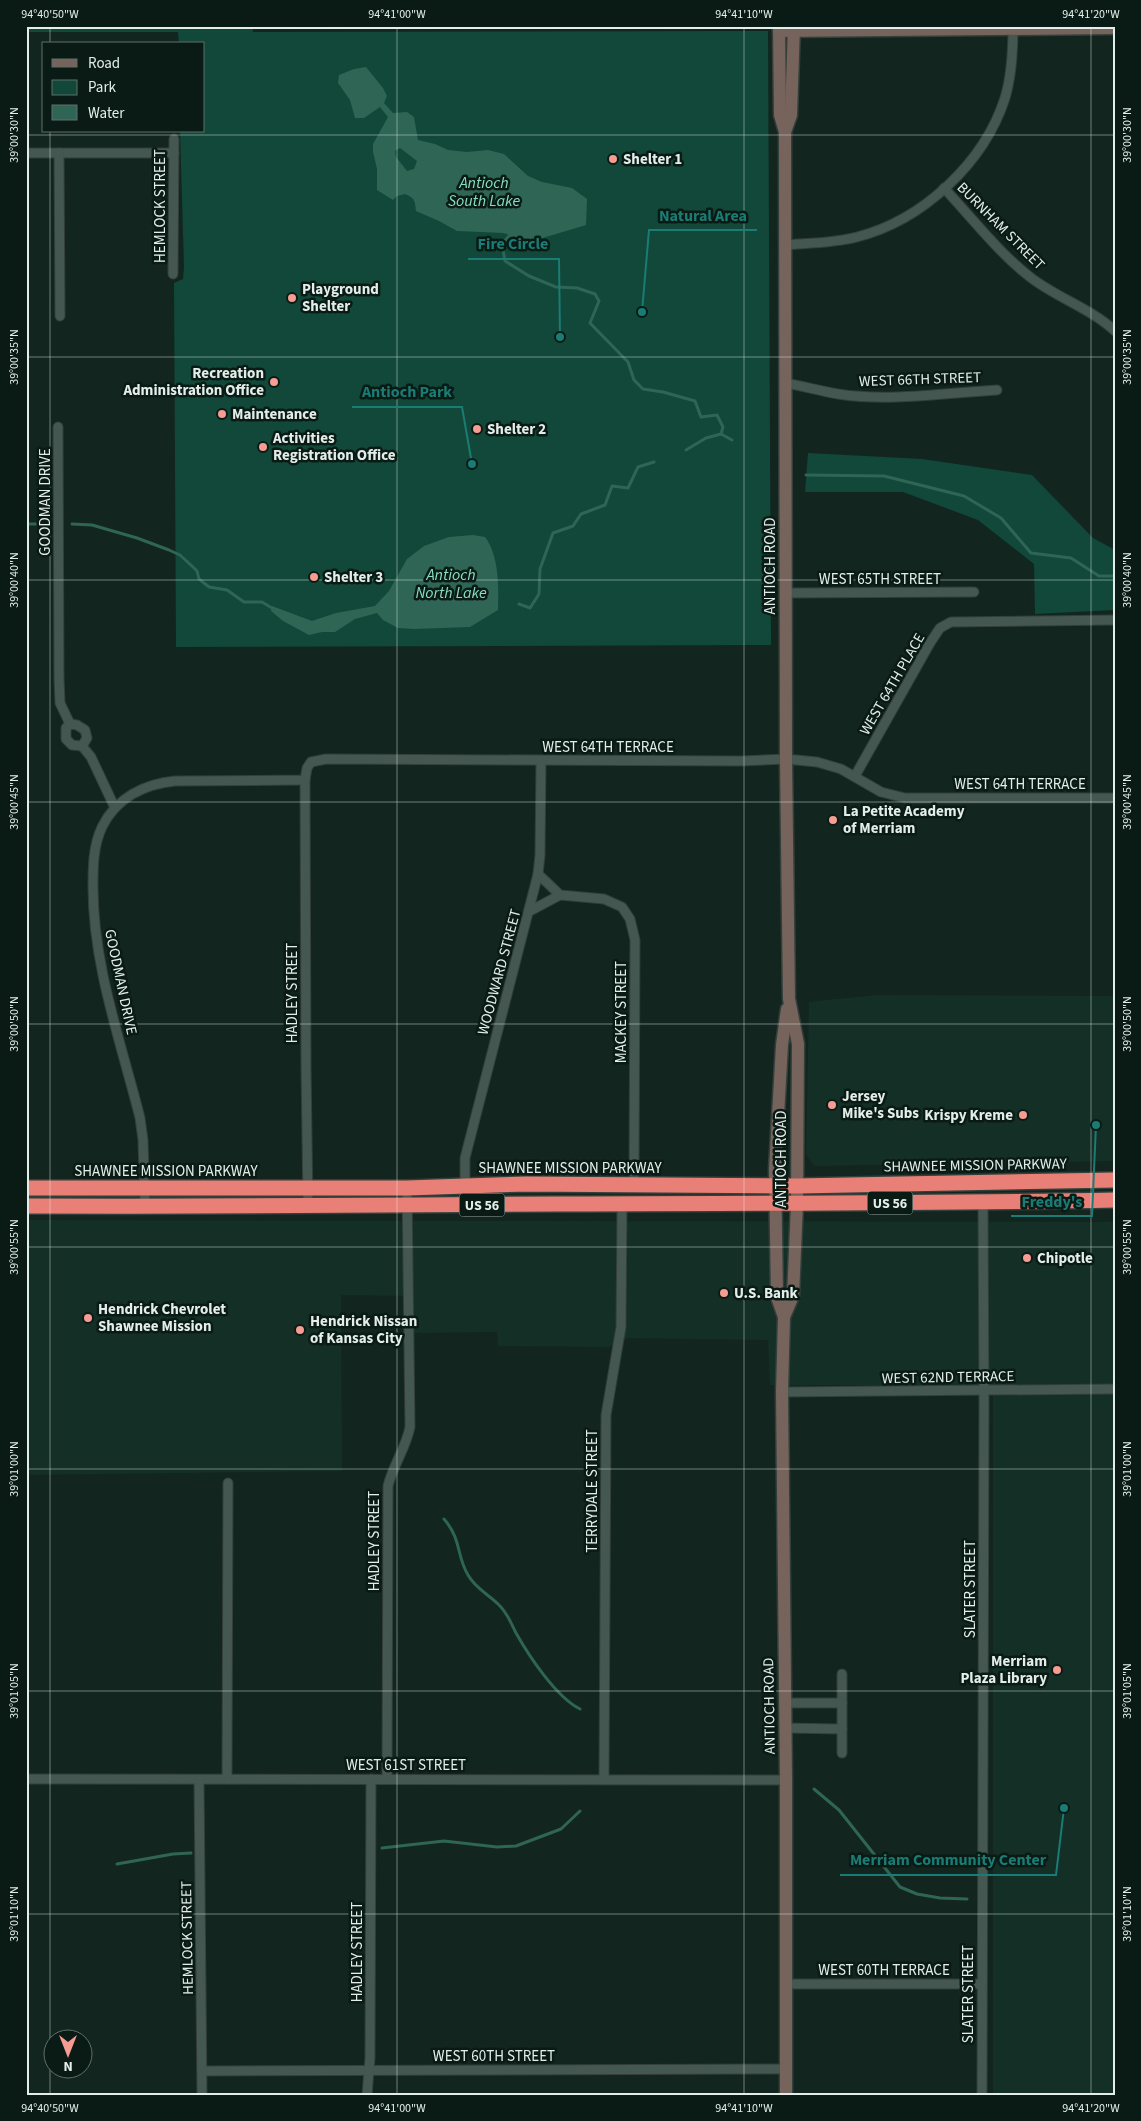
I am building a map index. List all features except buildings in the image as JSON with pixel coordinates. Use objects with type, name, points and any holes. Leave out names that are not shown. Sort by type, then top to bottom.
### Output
[{"type":"highway","name":"SHAWNEE MISSION PARKWAY","points":[[26,1188],[308,1189],[465,1187],[526,1184],[797,1186],[1115,1180]]},
{"type":"highway","points":[[983,1203],[990,1196],[1045,1181]]},
{"type":"highway","name":"US 56","points":[[26,1206],[308,1207],[983,1203],[1115,1200]]},
{"type":"main road","points":[[779,28],[1115,28]]},
{"type":"main road","name":"ANTIOCH ROAD","points":[[779,28],[780,115],[785,132],[786,759],[789,999],[782,1045],[775,1186],[777,1297],[784,1317],[782,1392],[786,1780],[786,2095]]},
{"type":"main road","name":"ANTIOCH ROAD","points":[[785,132],[791,115],[794,28]]},
{"type":"main road","name":"ANTIOCH ROAD","points":[[784,1317],[793,1296],[797,1204],[798,1044],[789,999]]},
{"type":"street","points":[[785,245],[835,242],[885,227],[908,215],[944,188],[976,154],[998,115],[1010,74],[1013,27]]},
{"type":"street","name":"HEMLOCK STREET","points":[[173,274],[174,139]]},
{"type":"street","points":[[26,153],[174,153]]},
{"type":"street","points":[[59,154],[60,316]]},
{"type":"street","name":"BURNHAM STREET","points":[[944,188],[1029,277],[1054,294],[1091,313],[1115,331]]},
{"type":"street","name":"WEST 66TH STREET","points":[[785,382],[838,394],[862,396],[902,396],[997,390]]},
{"type":"street","name":"GOODMAN DRIVE","points":[[58,427],[60,703],[70,724]]},
{"type":"street","name":"WEST 65TH STREET","points":[[787,593],[974,592]]},
{"type":"street","name":"WEST 64TH PLACE","points":[[855,776],[930,642],[940,628],[951,622],[1115,620]]},
{"type":"street","name":"GOODMAN DRIVE","points":[[70,724],[66,728],[66,739],[72,745],[82,746],[91,757],[115,808],[101,829],[96,844],[93,870],[93,909],[101,968],[140,1118],[145,1188],[144,1206]]},
{"type":"street","name":"GOODMAN DRIVE","points":[[70,724],[77,725],[85,730],[87,738],[82,746]]},
{"type":"street","name":"WEST 64TH TERRACE","points":[[305,780],[307,768],[311,762],[326,759],[742,761],[786,759],[817,762],[841,769],[881,792],[905,798],[1115,798]]},
{"type":"street","name":"WOODWARD STREET","points":[[465,1187],[465,1158],[538,874],[541,845],[541,761]]},
{"type":"street","points":[[115,808],[141,789],[163,782],[305,780]]},
{"type":"street","name":"HADLEY STREET","points":[[305,780],[308,1207]]},
{"type":"street","points":[[530,911],[560,895],[538,874]]},
{"type":"street","name":"MACKEY STREET","points":[[560,895],[604,899],[613,902],[622,907],[630,919],[633,928],[635,940],[634,1185]]},
{"type":"street","name":"HADLEY STREET","points":[[387,1779],[388,1486],[391,1473],[404,1448],[410,1427],[407,1188]]},
{"type":"street","name":"SLATER STREET","points":[[982,2095],[983,1203]]},
{"type":"street","name":"TERRYDALE STREET","points":[[604,1779],[606,1415],[621,1327],[622,1204]]},
{"type":"street","name":"WEST 62ND TERRACE","points":[[782,1392],[1115,1389]]},
{"type":"street","points":[[227,1779],[228,1483]]},
{"type":"street","points":[[842,1674],[842,1753]]},
{"type":"street","points":[[785,1703],[842,1703]]},
{"type":"street","points":[[785,1728],[842,1729]]},
{"type":"street","name":"WEST 61ST STREET","points":[[26,1779],[786,1780]]},
{"type":"street","name":"HADLEY STREET","points":[[367,2095],[369,2070],[371,1779]]},
{"type":"street","name":"HEMLOCK STREET","points":[[200,1780],[202,2095]]},
{"type":"street","name":"WEST 60TH TERRACE","points":[[786,1984],[982,1984]]},
{"type":"street","name":"WEST 60TH STREET","points":[[202,2071],[785,2069]]},
{"type":"shaded area","points":[[876,995],[1115,996],[1115,1161],[814,1166],[806,1154],[809,1002]]},
{"type":"shaded area","points":[[26,1220],[1115,1222],[1115,2095],[993,2095],[993,1386],[770,1385],[768,1340],[627,1338],[609,1347],[498,1346],[497,1332],[413,1333],[411,1296],[341,1295],[342,1471],[26,1475]]},
{"type":"green space","points":[[26,26],[252,26],[253,32],[768,31],[771,645],[176,647],[174,283],[183,279],[184,267],[180,132],[205,132],[205,42],[179,42],[178,32],[26,32]]},
{"type":"green space","points":[[808,453],[922,459],[1032,475],[1093,538],[1115,550],[1115,610],[1035,614],[1034,564],[978,520],[903,492],[805,492]]},
{"type":"water","name":"Antioch South Lake","points":[[366,67],[383,88],[387,96],[384,103],[393,113],[407,112],[414,117],[418,140],[435,144],[448,150],[467,152],[488,150],[504,154],[528,176],[542,182],[572,188],[587,199],[586,225],[516,246],[510,235],[503,233],[457,231],[416,211],[414,200],[408,195],[397,196],[393,200],[377,190],[377,169],[373,144],[388,117],[380,107],[364,118],[355,118],[350,100],[338,83],[339,75]],"holes":[[[400,148],[417,161],[414,169],[407,171],[396,157],[395,151]]]},
{"type":"water","name":"Antioch North Lake","points":[[473,535],[485,537],[490,544],[496,562],[498,610],[470,627],[398,628],[383,620],[377,613],[355,619],[335,632],[309,635],[283,621],[271,611],[272,606],[312,621],[336,613],[375,606],[389,591],[407,559],[424,546],[449,537]]},
{"type":"waterway","points":[[510,235],[502,244],[505,261],[529,276],[556,287],[577,288],[595,294],[599,301],[590,323],[628,362],[634,380],[643,389],[663,392],[695,401],[701,417],[717,415],[723,427],[721,434]]},
{"type":"waterway","points":[[686,450],[706,438],[721,434],[732,440]]},
{"type":"waterway","points":[[519,604],[530,608],[539,594],[540,569],[553,533],[573,526],[581,514],[605,505],[612,486],[628,488],[638,467],[654,462]]},
{"type":"waterway","points":[[806,475],[884,476],[964,496],[1001,518],[1031,553],[1071,558],[1099,576],[1115,576]]},
{"type":"waterway","points":[[26,524],[42,524]]},
{"type":"waterway","points":[[72,524],[92,525],[137,538],[169,550],[180,555],[193,567],[197,571],[199,579],[209,587],[227,590],[244,602],[262,602],[272,608]]},
{"type":"waterway","points":[[444,1519],[454,1534],[464,1568],[471,1580],[504,1610],[528,1653],[544,1675],[562,1695],[580,1709]]},
{"type":"waterway","points":[[814,1789],[839,1810],[900,1887],[917,1894],[940,1898],[967,1899]]},
{"type":"waterway","points":[[382,1848],[444,1841],[497,1847],[516,1846],[561,1829],[580,1811]]},
{"type":"waterway","points":[[117,1864],[173,1854],[191,1853]]},
{"type":"place","name":"Shelter 1","points":[[613,159]]},
{"type":"place","name":"Playground Shelter","points":[[292,298]]},
{"type":"place","name":"Natural Area","points":[[642,312]]},
{"type":"place","name":"Fire Circle","points":[[560,337]]},
{"type":"place","name":"Recreation Administration Office","points":[[274,382]]},
{"type":"place","name":"Maintenance","points":[[222,414]]},
{"type":"place","name":"Shelter 2","points":[[477,429]]},
{"type":"place","name":"Activities Registration Office","points":[[263,447]]},
{"type":"place","name":"Antioch Park","points":[[472,464]]},
{"type":"place","name":"Shelter 3","points":[[314,577]]},
{"type":"place","name":"La Petite Academy of Merriam","points":[[833,820]]},
{"type":"place","name":"Jersey Mike's Subs","points":[[832,1105]]},
{"type":"place","name":"Krispy Kreme","points":[[1023,1115]]},
{"type":"place","name":"Freddy's","points":[[1096,1125]]},
{"type":"place","name":"Chipotle","points":[[1027,1258]]},
{"type":"place","name":"U.S. Bank","points":[[724,1293]]},
{"type":"place","name":"Hendrick Chevrolet Shawnee Mission","points":[[88,1318]]},
{"type":"place","name":"Hendrick Nissan of Kansas City","points":[[300,1330]]},
{"type":"place","name":"Merriam Plaza Library","points":[[1057,1670]]},
{"type":"place","name":"Merriam Community Center","points":[[1064,1808]]}]
